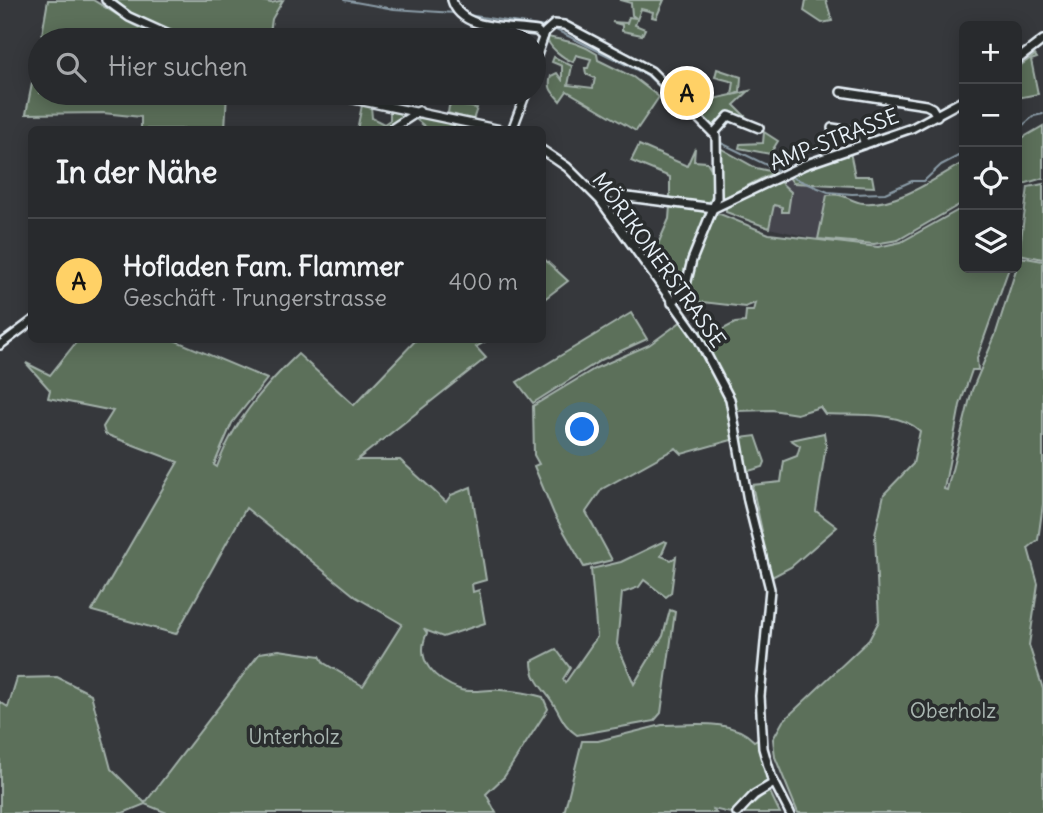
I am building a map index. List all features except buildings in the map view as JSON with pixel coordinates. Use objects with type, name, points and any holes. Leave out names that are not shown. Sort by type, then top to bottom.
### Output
[{"type":"street","points":[[106,0],[129,17],[153,28]]},
{"type":"street","points":[[453,4],[460,16],[507,28]]},
{"type":"street","points":[[546,32],[552,24],[564,26],[652,71],[716,137]]},
{"type":"street","points":[[1022,56],[1043,40]]},
{"type":"street","points":[[841,92],[926,105],[932,108],[937,116]]},
{"type":"street","name":"AMP-STRASSE","points":[[714,208],[804,165],[937,116],[959,103]]},
{"type":"street","points":[[392,105],[485,126]]},
{"type":"street","points":[[514,126],[521,105]]},
{"type":"street","points":[[396,126],[419,110]]},
{"type":"street","points":[[672,303],[685,289],[692,260],[714,208],[719,181],[716,137],[728,116],[755,123]]},
{"type":"street","points":[[832,128],[860,132],[865,144]]},
{"type":"street","name":"MÖRIKONERSTRASSE","points":[[546,152],[593,191],[697,336],[733,410],[748,502],[770,589],[760,707],[763,748],[774,783],[790,813]]},
{"type":"street","points":[[593,191],[605,196],[714,208]]},
{"type":"street","points":[[0,345],[28,324]]},
{"type":"street","points":[[737,813],[754,795],[774,783]]},
{"type":"shaded area","points":[[787,174],[828,194],[818,239],[769,228],[774,205],[782,207],[786,213],[778,180]]},
{"type":"green space","points":[[48,0],[93,0],[141,28],[43,28]]},
{"type":"green space","points":[[111,0],[259,0],[271,3],[283,0],[272,19],[271,28],[159,28],[132,16]]},
{"type":"green space","points":[[620,0],[664,0],[656,18],[652,17],[653,12],[641,9],[635,25],[645,29],[642,35],[622,31],[622,25],[612,22],[627,23],[629,17],[636,18],[632,15],[631,3]]},
{"type":"green space","points":[[806,0],[826,0],[832,21],[822,23],[804,11]]},
{"type":"green space","points":[[547,37],[573,42],[591,50],[597,54],[598,60],[633,77],[659,97],[636,131],[567,91],[560,101],[550,85],[551,76],[557,73],[562,80],[562,66],[552,62],[554,57],[572,66],[568,85],[593,88],[595,78],[586,74],[585,68],[588,68],[591,59],[576,55],[573,62],[569,60],[553,48]]},
{"type":"green space","points":[[1035,55],[1037,58],[1031,60],[1038,94],[1022,97],[1022,64]]},
{"type":"green space","points":[[717,69],[741,77],[740,92],[733,95],[749,91],[734,105],[751,122],[727,114],[717,127],[711,126],[700,117],[707,107],[696,98],[689,104],[687,102],[695,94],[704,101],[732,95],[734,82],[715,77]]},
{"type":"green space","points":[[28,104],[226,105],[225,126],[141,126],[141,117],[103,113],[26,114]]},
{"type":"green space","points":[[362,105],[371,106],[372,118],[384,124],[390,120],[390,109],[411,112],[393,126],[358,126]]},
{"type":"green space","points":[[449,106],[477,108],[473,120],[448,113]]},
{"type":"green space","points":[[411,115],[462,126],[424,126]]},
{"type":"green space","points":[[1043,126],[1043,178],[1022,184],[1022,147],[1022,138]]},
{"type":"green space","points":[[764,132],[778,141],[770,154],[739,148],[740,144],[763,143]]},
{"type":"green space","points":[[639,145],[687,166],[695,148],[694,161],[707,162],[710,167],[714,161],[716,180],[713,203],[707,207],[670,203],[670,177],[631,161]]},
{"type":"green space","points":[[720,148],[756,168],[774,172],[722,199]]},
{"type":"green space","points":[[850,152],[855,176],[872,176],[874,187],[793,183],[787,174]]},
{"type":"green space","points":[[959,165],[959,205],[898,240],[874,244],[818,239],[827,195],[876,203],[916,190]]},
{"type":"green space","points":[[778,180],[791,192],[788,212],[782,212],[782,207],[774,205],[769,228],[726,212],[726,206]]},
{"type":"green space","points":[[1043,184],[1043,259],[1022,255],[1028,187]]},
{"type":"green space","points":[[670,206],[706,212],[681,293],[669,293],[636,250],[644,241],[658,244],[669,219]]},
{"type":"green space","name":"Oberholz","points":[[959,210],[959,273],[1007,273],[977,358],[978,370],[972,370],[960,405],[944,489],[947,490],[972,390],[995,336],[1015,273],[1022,273],[1022,257],[1043,261],[1043,504],[1038,540],[1028,548],[1038,584],[1029,645],[1043,689],[1043,813],[798,813],[775,757],[773,739],[783,721],[869,640],[879,621],[875,535],[884,494],[913,464],[920,431],[911,424],[888,417],[825,414],[820,407],[797,414],[772,410],[736,411],[732,395],[697,332],[703,330],[716,333],[735,323],[745,322],[746,311],[753,311],[755,303],[745,307],[685,300],[696,257],[713,215],[720,214],[769,234],[878,247],[901,242]]},
{"type":"green space","points":[[546,261],[568,281],[546,298]]},
{"type":"green space","points":[[631,313],[647,339],[601,360],[533,403],[517,382]]},
{"type":"green space","points":[[682,321],[725,392],[735,439],[682,454],[676,448],[602,489],[586,512],[612,560],[584,567],[554,514],[534,466],[539,464],[534,455],[533,406],[596,368],[649,345]]},
{"type":"green space","name":"Unterholz","points":[[76,343],[181,343],[267,379],[232,423],[214,465],[217,467],[231,436],[251,406],[298,354],[354,405],[413,343],[483,343],[476,347],[486,358],[357,460],[400,460],[446,502],[451,495],[471,487],[486,580],[472,584],[473,592],[479,590],[485,623],[443,637],[425,630],[427,633],[423,652],[425,661],[435,675],[461,690],[506,690],[543,697],[548,709],[504,777],[486,794],[496,813],[167,813],[145,804],[123,813],[0,813],[0,702],[8,707],[17,678],[57,677],[91,694],[111,769],[145,803],[260,653],[279,650],[320,656],[324,663],[363,686],[402,624],[356,597],[246,508],[176,634],[92,611],[178,462],[105,434],[103,427],[113,411],[48,398],[50,390],[26,363],[50,375]]},
{"type":"green space","points":[[824,433],[826,445],[816,511],[837,527],[791,567],[772,577],[758,533],[762,531],[752,485],[781,482],[784,461],[797,456],[800,446],[791,440]]},
{"type":"green space","points":[[756,436],[765,462],[763,467],[745,472],[740,438]]},
{"type":"green space","points":[[664,541],[667,542],[661,556],[671,560],[676,557],[671,593],[666,597],[644,580],[639,587],[622,593],[617,644],[634,684],[663,636],[670,610],[675,612],[661,713],[654,721],[577,735],[565,723],[538,682],[532,661],[556,649],[570,668],[563,679],[565,683],[597,637],[591,569],[621,562]]},
{"type":"green space","points":[[711,724],[735,729],[754,741],[759,738],[768,777],[766,784],[730,813],[713,809],[716,813],[564,813],[582,741],[598,741],[662,725]]},
{"type":"green space","points":[[769,790],[780,813],[742,813]]},
{"type":"waterway","points":[[344,0],[394,9],[455,13]]},
{"type":"waterway","points":[[468,15],[545,27]]},
{"type":"waterway","points":[[554,29],[647,75],[714,139]]},
{"type":"waterway","points":[[1022,126],[1034,116],[1043,114]]},
{"type":"waterway","points":[[719,142],[781,172]]},
{"type":"waterway","points":[[789,176],[828,192],[885,193],[912,181],[924,181],[941,165],[959,156]]},
{"type":"place","name":"Hofladen Fam. Flammer","points":[[687,93]]}]
